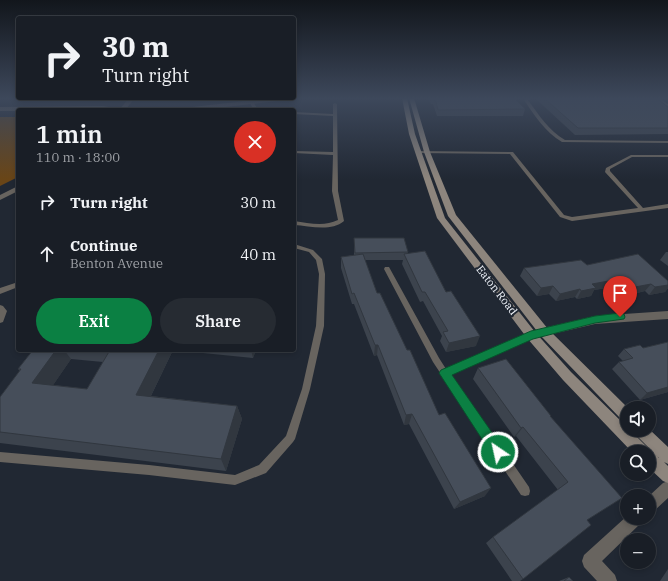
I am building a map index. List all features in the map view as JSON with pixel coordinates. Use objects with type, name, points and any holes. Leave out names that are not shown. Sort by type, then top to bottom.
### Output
[{"type":"street","name":"Eaton Road","points":[[414,125],[423,152],[441,218],[531,335],[613,424],[635,445]]},
{"type":"street","points":[[417,125],[423,152],[452,216],[544,332],[620,409]]},
{"type":"street","points":[[0,198],[16,189]]},
{"type":"street","points":[[531,335],[595,320],[668,315]]},
{"type":"street","points":[[648,437],[668,457]]},
{"type":"street","points":[[656,465],[668,476]]},
{"type":"street","points":[[656,499],[668,488]]},
{"type":"street","points":[[609,581],[590,561],[629,525]]},
{"type":"lane","points":[[296,223],[322,226],[334,225],[341,221],[335,191],[335,125]]},
{"type":"lane","points":[[546,125],[555,136],[564,141],[668,142]]},
{"type":"lane","points":[[296,152],[334,154]]},
{"type":"lane","points":[[423,152],[511,153],[565,218],[572,219],[668,206]]},
{"type":"lane","points":[[642,210],[608,171],[608,168],[631,156],[668,156]]},
{"type":"lane","points":[[0,458],[148,470],[235,480],[262,469],[290,439],[306,389],[320,326],[322,274],[319,259],[311,251],[296,247]]},
{"type":"lane","points":[[387,269],[445,373],[525,491]]},
{"type":"lane","points":[[0,290],[16,285]]},
{"type":"lane","points":[[0,308],[3,311],[0,320]]},
{"type":"lane","points":[[445,373],[531,335]]},
{"type":"shaded area","points":[[0,125],[16,125],[16,178],[0,186]]},
{"type":"building","points":[[575,125],[668,125],[668,128],[578,128]]},
{"type":"building","points":[[354,238],[404,238],[408,252],[355,253]]},
{"type":"building","points":[[425,251],[446,292],[451,291],[480,336],[449,343],[443,332],[448,331],[425,292],[422,292],[404,254]]},
{"type":"building","points":[[363,254],[377,293],[380,293],[407,350],[410,350],[439,415],[445,413],[491,488],[460,502],[412,414],[406,415],[378,345],[375,345],[354,293],[352,294],[341,257]]},
{"type":"building","points":[[638,254],[668,281],[668,285],[655,287],[651,284],[635,287],[625,278],[592,284],[596,288],[581,291],[580,289],[560,294],[553,286],[541,288],[524,268],[581,260],[587,265]]},
{"type":"building","points":[[668,342],[668,387],[647,393],[619,362],[633,358],[624,349],[640,345],[643,348]]},
{"type":"building","points":[[31,352],[55,352],[32,383],[87,389],[109,352],[158,352],[136,395],[237,406],[221,459],[0,432],[0,397],[21,369],[18,369]]},
{"type":"building","points":[[506,359],[550,416],[620,496],[620,499],[587,520],[591,525],[523,579],[493,537],[568,482],[523,427],[521,428],[478,368]]},
{"type":"building","points":[[569,577],[573,581],[564,581]]},
{"type":"route","points":[[498,452],[445,373],[531,335],[572,324],[620,317]]}]
